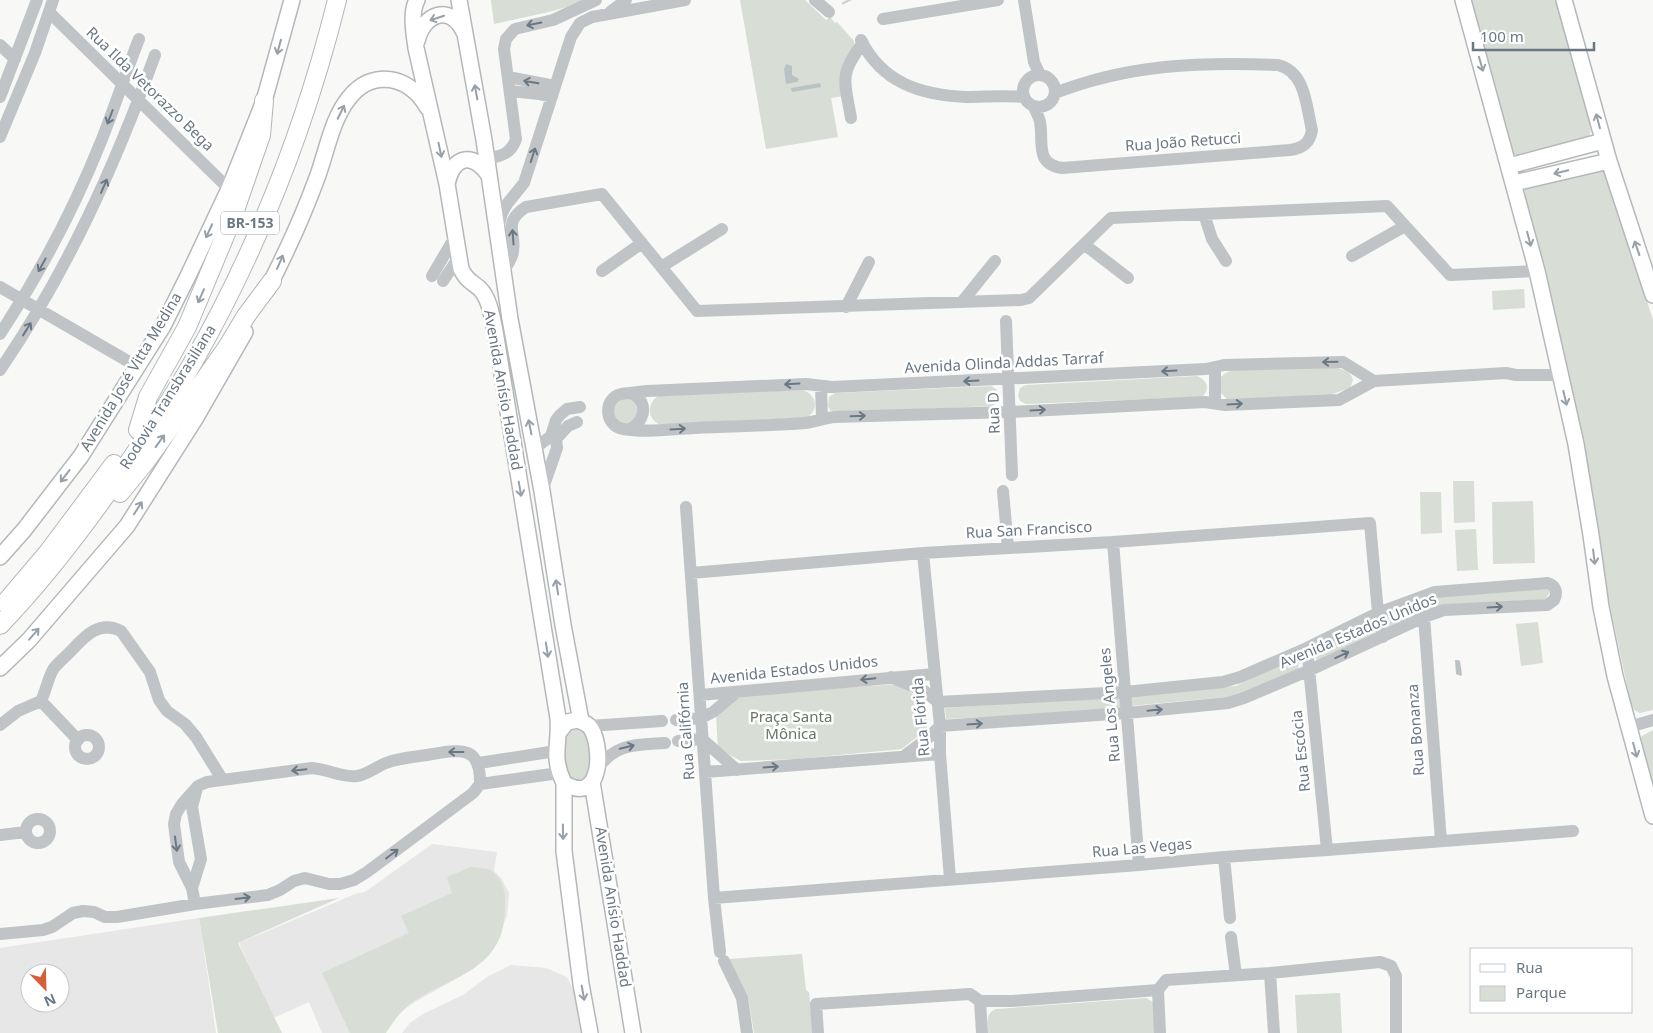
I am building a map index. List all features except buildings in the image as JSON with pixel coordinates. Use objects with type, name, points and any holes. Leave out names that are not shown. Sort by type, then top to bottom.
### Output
[{"type":"highway","name":"Rodovia Transbrasiliana","points":[[0,625],[7,608],[155,405],[216,296],[253,216],[296,105],[325,0]]},
{"type":"highway","name":"Rodovia Transbrasiliana","points":[[7,608],[60,557],[99,506],[174,394],[213,326],[260,230],[286,167],[315,82],[337,0]]},
{"type":"highway","points":[[138,430],[148,397],[187,327],[232,219],[261,135],[264,101]]},
{"type":"highway","points":[[7,608],[38,593],[146,461],[272,281]]},
{"type":"main road","name":"Avenida José Vitta Medina","points":[[0,557],[24,530],[80,456],[163,326],[229,189],[264,101],[292,0]]},
{"type":"main road","name":"Avenida Anísio Haddad","points":[[417,0],[414,4],[413,26],[416,48],[447,184],[461,269],[467,280],[479,289],[488,303],[495,331],[559,732],[556,751],[562,778],[564,851],[590,1033]]},
{"type":"main road","name":"Avenida Anísio Haddad","points":[[459,0],[484,140],[482,164],[498,230],[510,318],[585,724],[596,749],[594,775],[633,1033]]},
{"type":"main road","points":[[1463,0],[1537,271],[1576,444],[1601,607],[1615,676],[1653,816]]},
{"type":"main road","points":[[1564,0],[1609,161],[1653,294]]},
{"type":"main road","points":[[416,48],[419,32],[432,17],[451,15],[459,22],[466,35]]},
{"type":"main road","points":[[0,668],[29,640],[126,526],[195,419],[235,352],[272,281],[317,176],[341,109],[357,88],[375,81],[387,79],[398,81],[411,87],[422,97],[433,117]]},
{"type":"main road","points":[[1509,166],[1603,141]]},
{"type":"main road","points":[[447,184],[455,164],[465,160],[482,164]]},
{"type":"main road","points":[[1514,184],[1609,161]]},
{"type":"main road","points":[[479,289],[493,286],[504,274]]},
{"type":"main road","points":[[559,732],[567,722],[578,720],[585,724]]},
{"type":"main road","points":[[562,778],[576,789],[584,789],[594,775]]},
{"type":"street","points":[[0,97],[37,0]]},
{"type":"street","points":[[608,14],[626,0]]},
{"type":"street","points":[[482,164],[504,155],[513,147],[516,140],[504,49],[506,39],[515,29],[553,20],[591,7],[608,14],[685,0]]},
{"type":"street","points":[[815,0],[828,12]]},
{"type":"street","points":[[883,19],[998,0]]},
{"type":"street","points":[[1024,0],[1035,75]]},
{"type":"street","points":[[0,137],[28,70],[51,6]]},
{"type":"street","name":"Rua Ilda Vetorazzo Bega","points":[[51,6],[122,84],[229,189]]},
{"type":"street","points":[[526,205],[519,198],[571,38],[591,7]]},
{"type":"street","points":[[569,14],[577,19],[577,26]]},
{"type":"street","points":[[0,334],[51,248],[78,194],[102,140],[139,39]]},
{"type":"street","points":[[851,118],[844,77],[852,57],[862,42],[876,64],[891,78],[902,84],[965,97],[1023,93]]},
{"type":"street","points":[[0,45],[14,59]]},
{"type":"street","points":[[0,370],[39,310],[90,215],[116,158],[155,55]]},
{"type":"street","name":"Rua João Retucci","points":[[1040,106],[1041,151],[1046,161],[1062,168],[1298,149],[1310,139],[1312,130],[1298,78],[1286,67],[1278,65],[1223,63],[1165,66],[1138,70],[1055,89]]},
{"type":"street","points":[[1035,75],[1049,78],[1055,89],[1052,101],[1040,106],[1028,104],[1023,93],[1025,82],[1035,75]]},
{"type":"street","points":[[508,77],[554,92]]},
{"type":"street","points":[[510,91],[539,94],[554,92]]},
{"type":"street","points":[[484,140],[495,149],[506,150],[513,147]]},
{"type":"street","points":[[498,230],[502,213],[524,183]]},
{"type":"street","points":[[504,274],[513,249],[513,220],[526,205],[560,197],[564,200],[602,194],[697,311],[1014,301],[1029,298],[1111,218],[1387,206],[1450,275],[1537,271]]},
{"type":"street","points":[[1204,214],[1212,239],[1226,261]]},
{"type":"street","points":[[1352,256],[1405,226]]},
{"type":"street","points":[[661,267],[722,229]]},
{"type":"street","points":[[455,238],[438,279],[459,257]]},
{"type":"street","points":[[602,271],[642,243]]},
{"type":"street","points":[[1085,245],[1128,278]]},
{"type":"street","points":[[962,302],[995,261]]},
{"type":"street","points":[[846,307],[869,262]]},
{"type":"street","points":[[0,287],[138,367]]},
{"type":"street","name":"Rua D","points":[[1006,321],[1012,475]]},
{"type":"street","name":"Avenida Olinda Addas Tarraf","points":[[630,393],[806,384],[832,388],[1206,369],[1224,364],[1344,362],[1374,381]]},
{"type":"street","points":[[1215,367],[1215,403]]},
{"type":"street","points":[[630,429],[642,419],[644,411],[642,403],[630,393],[614,397],[609,403],[607,411],[609,418],[614,425],[622,429],[651,430],[807,422],[822,419],[1205,402],[1225,405],[1339,400],[1374,381],[1506,373],[1516,369],[1559,370]]},
{"type":"street","points":[[821,386],[822,419]]},
{"type":"street","points":[[534,449],[554,441],[565,433],[574,416]]},
{"type":"street","points":[[542,490],[554,441]]},
{"type":"street","points":[[1003,491],[1008,548]]},
{"type":"street","name":"Rua Califórnia","points":[[686,507],[714,898],[722,956],[742,998],[747,1033]]},
{"type":"street","name":"Rua San Francisco","points":[[691,573],[923,553],[1113,542],[1370,523],[1378,614]]},
{"type":"street","name":"Rua Los Angeles","points":[[1113,542],[1139,865]]},
{"type":"street","name":"Rua Flórida","points":[[923,553],[940,726],[940,754],[950,879]]},
{"type":"street","name":"Avenida Estados Unidos","points":[[891,677],[907,682],[924,691],[938,702],[1125,692],[1223,682],[1240,677],[1378,614],[1435,592],[1548,583],[1555,587],[1556,590],[1554,600],[1547,605],[1444,610],[1424,617],[1310,670],[1244,698],[1228,702],[1127,713],[940,726]]},
{"type":"street","points":[[1378,614],[1383,636]]},
{"type":"street","name":"Rua Bonanza","points":[[1424,617],[1441,841]]},
{"type":"street","points":[[0,725],[18,711],[40,701],[54,669],[86,636],[95,629],[105,626],[115,628],[121,631],[150,672],[159,700],[167,711],[185,724],[196,737],[222,778]]},
{"type":"street","name":"Rua Escócia","points":[[1306,648],[1310,670],[1328,850]]},
{"type":"street","name":"Avenida Estados Unidos","points":[[700,695],[934,674]]},
{"type":"street","points":[[676,720],[701,718],[713,712],[737,692]]},
{"type":"street","points":[[40,701],[78,740]]},
{"type":"street","points":[[1629,727],[1653,720]]},
{"type":"street","points":[[585,724],[662,721]]},
{"type":"street","points":[[903,757],[940,726]]},
{"type":"street","points":[[678,742],[702,739],[737,770]]},
{"type":"street","points":[[594,775],[605,758],[621,748],[664,743]]},
{"type":"street","points":[[0,934],[43,930],[52,927],[73,913],[83,911],[117,918],[195,904],[268,895],[294,881],[305,878],[329,884],[340,884],[354,880],[473,793],[480,784],[479,763],[470,754],[463,751],[453,751],[392,761],[359,776],[342,775],[324,769],[312,768],[222,778],[198,786],[182,804],[174,824],[179,862],[192,888],[195,904]]},
{"type":"street","points":[[479,763],[556,751]]},
{"type":"street","points":[[705,772],[940,754]]},
{"type":"street","points":[[519,757],[522,779]]},
{"type":"street","points":[[480,784],[522,779],[562,778]]},
{"type":"street","points":[[192,888],[201,859],[193,801],[198,786]]},
{"type":"street","points":[[176,817],[194,817]]},
{"type":"street","name":"Rua Las Vegas","points":[[714,898],[1573,831]]},
{"type":"street","points":[[0,835],[26,832]]},
{"type":"street","points":[[1224,857],[1230,918]]},
{"type":"street","points":[[182,870],[198,873]]},
{"type":"street","points":[[1231,937],[1236,975]]},
{"type":"street","points":[[1160,1033],[1158,990],[1166,980],[1380,962],[1391,966],[1396,976],[1396,1033]]},
{"type":"street","points":[[1270,972],[1274,1033]]},
{"type":"street","points":[[818,1033],[816,1004],[970,994],[980,1001],[1012,1001],[1158,990]]},
{"type":"street","points":[[980,1001],[982,1033]]},
{"type":"shaded area","points":[[786,64],[792,66],[792,75],[799,79],[797,82],[786,84],[784,69]]},
{"type":"shaded area","points":[[820,83],[821,87],[792,92],[791,88]]},
{"type":"shaded area","points":[[1455,660],[1460,661],[1461,676],[1456,674]]},
{"type":"shaded area","points":[[432,844],[497,852],[494,871],[502,879],[509,893],[507,916],[491,952],[473,969],[396,1015],[385,1033],[322,1033],[309,1002],[273,1018],[239,943],[355,894],[365,892]]},
{"type":"shaded area","points":[[199,918],[216,1033],[0,1033],[0,948]]},
{"type":"shaded area","points":[[511,965],[546,968],[567,977],[574,991],[581,1033],[402,1033],[410,1023],[423,1014],[463,995],[487,977]]},
{"type":"green space","points":[[491,0],[590,0],[553,11],[494,24]]},
{"type":"green space","points":[[740,0],[805,0],[826,20],[830,17],[835,23],[837,22],[854,41],[855,46],[843,96],[831,98],[838,137],[766,149]]},
{"type":"green space","points":[[1468,0],[1556,0],[1590,122],[1591,132],[1586,141],[1518,157],[1512,152]]},
{"type":"green space","points":[[1602,169],[1607,173],[1653,320],[1653,710],[1640,713],[1634,710],[1631,704],[1608,597],[1586,462],[1523,195],[1526,187]]},
{"type":"green space","points":[[1524,289],[1525,308],[1493,310],[1492,291]]},
{"type":"green space","points":[[1332,367],[1345,370],[1350,374],[1353,380],[1350,388],[1327,396],[1227,399],[1221,393],[1221,377],[1232,370]]},
{"type":"green space","points":[[1197,376],[1204,380],[1207,385],[1205,394],[1202,397],[1026,404],[1020,401],[1018,396],[1020,388],[1026,385]]},
{"type":"green space","points":[[991,386],[996,389],[1000,396],[998,402],[992,406],[838,413],[831,411],[828,406],[829,397],[835,393]]},
{"type":"green space","points":[[801,390],[811,395],[815,402],[813,411],[806,418],[660,425],[655,422],[650,414],[653,402],[660,395]]},
{"type":"green space","points":[[625,398],[635,402],[639,416],[627,425],[616,421],[613,407],[615,403]]},
{"type":"green space","points":[[1453,481],[1474,481],[1475,522],[1454,523]]},
{"type":"green space","points":[[1420,492],[1441,492],[1442,533],[1421,534]]},
{"type":"green space","points":[[1533,501],[1535,563],[1493,564],[1492,502]]},
{"type":"green space","points":[[1476,529],[1478,570],[1457,571],[1455,530]]},
{"type":"green space","points":[[1546,586],[1550,592],[1545,599],[1448,605],[1387,631],[1381,616],[1436,596]]},
{"type":"green space","points":[[1374,620],[1376,637],[1317,662],[1313,647]]},
{"type":"green space","points":[[1538,622],[1543,663],[1521,666],[1516,624]]},
{"type":"green space","points":[[1300,654],[1298,669],[1237,696],[1130,706],[1128,695],[1236,686]]},
{"type":"green space","name":"Praça Santa Mônica","points":[[899,684],[926,703],[927,729],[902,749],[797,759],[741,761],[718,749],[716,715],[740,695]]},
{"type":"green space","points":[[1123,695],[1124,710],[946,719],[945,708]]},
{"type":"green space","points":[[575,727],[583,730],[590,750],[589,770],[583,782],[571,780],[563,755],[564,742],[569,729]]},
{"type":"green space","points":[[1653,730],[1653,795],[1640,741],[1642,736]]},
{"type":"green space","points":[[471,867],[488,869],[494,872],[504,891],[504,923],[500,937],[493,950],[473,969],[410,1004],[397,1017],[386,1033],[350,1033],[322,973],[409,933],[401,916],[452,893],[447,877]]},
{"type":"green space","points":[[339,898],[238,943],[282,1033],[218,1033],[199,918]]},
{"type":"green space","points":[[802,954],[806,990],[809,992],[813,1033],[754,1033],[748,998],[729,959]]},
{"type":"green space","points":[[1340,993],[1342,1033],[1297,1033],[1295,995]]},
{"type":"green space","points":[[1146,998],[1153,1002],[1156,1033],[988,1033],[990,1013],[996,1009]]}]
